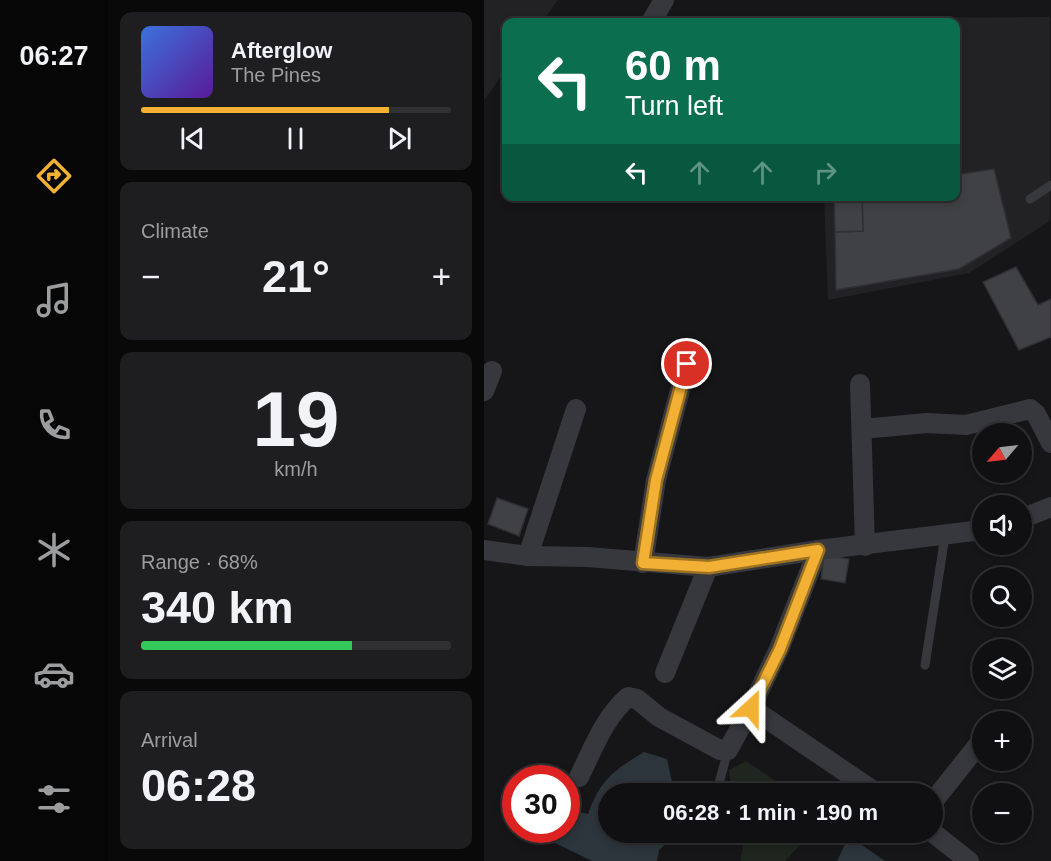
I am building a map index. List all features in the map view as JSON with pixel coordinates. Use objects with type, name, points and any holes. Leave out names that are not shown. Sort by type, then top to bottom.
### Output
[{"type":"street","points":[[653,18],[664,0]]},
{"type":"street","points":[[643,563],[656,480],[687,364]]},
{"type":"street","points":[[484,391],[492,371]]},
{"type":"street","points":[[860,384],[865,546]]},
{"type":"street","points":[[528,556],[576,409]]},
{"type":"street","points":[[862,429],[927,423],[966,425],[1030,409],[1036,414],[1051,443]]},
{"type":"street","points":[[1032,515],[1051,507]]},
{"type":"street","points":[[484,550],[528,556],[588,557],[709,567],[818,550],[972,532]]},
{"type":"street","points":[[580,775],[603,728],[617,706],[628,697],[637,699],[659,717],[720,750],[728,750],[780,649],[818,550]]},
{"type":"street","points":[[665,673],[709,567]]},
{"type":"street","points":[[751,708],[862,783]]},
{"type":"street","points":[[943,789],[972,753]]},
{"type":"street","points":[[943,841],[969,861]]},
{"type":"lane","points":[[1030,199],[1051,185]]},
{"type":"lane","points":[[925,665],[945,536]]},
{"type":"lane","points":[[718,783],[728,750]]},
{"type":"shaded area","points":[[484,0],[558,0],[545,18],[502,18],[502,75],[484,100]]},
{"type":"shaded area","points":[[1050,17],[1050,221],[969,273],[828,300],[824,201],[960,201],[960,18],[818,18]]},
{"type":"shaded area","points":[[644,752],[667,759],[673,783],[604,783],[624,765]]},
{"type":"shaded area","points":[[746,761],[779,783],[731,783],[729,770]]},
{"type":"shaded area","points":[[598,792],[598,843],[667,843],[659,850],[657,861],[592,861],[555,843],[580,843],[580,812],[588,814]]},
{"type":"shaded area","points":[[744,843],[802,843],[785,861],[740,861]]},
{"type":"shaded area","points":[[846,843],[859,843],[885,861],[837,861]]},
{"type":"building","points":[[994,169],[1011,238],[959,269],[836,290],[835,232],[863,231],[862,201],[960,201],[960,174]]},
{"type":"building","points":[[834,201],[862,201],[863,231],[835,232]]},
{"type":"building","points":[[1016,267],[1038,305],[1051,299],[1051,337],[1019,350],[983,282]]},
{"type":"building","points":[[497,498],[528,509],[519,536],[488,524]]},
{"type":"building","points":[[824,555],[849,559],[845,583],[821,579]]},
{"type":"route","points":[[687,364],[656,480],[643,563],[709,567],[818,550],[793,609],[780,649],[751,708]]}]
